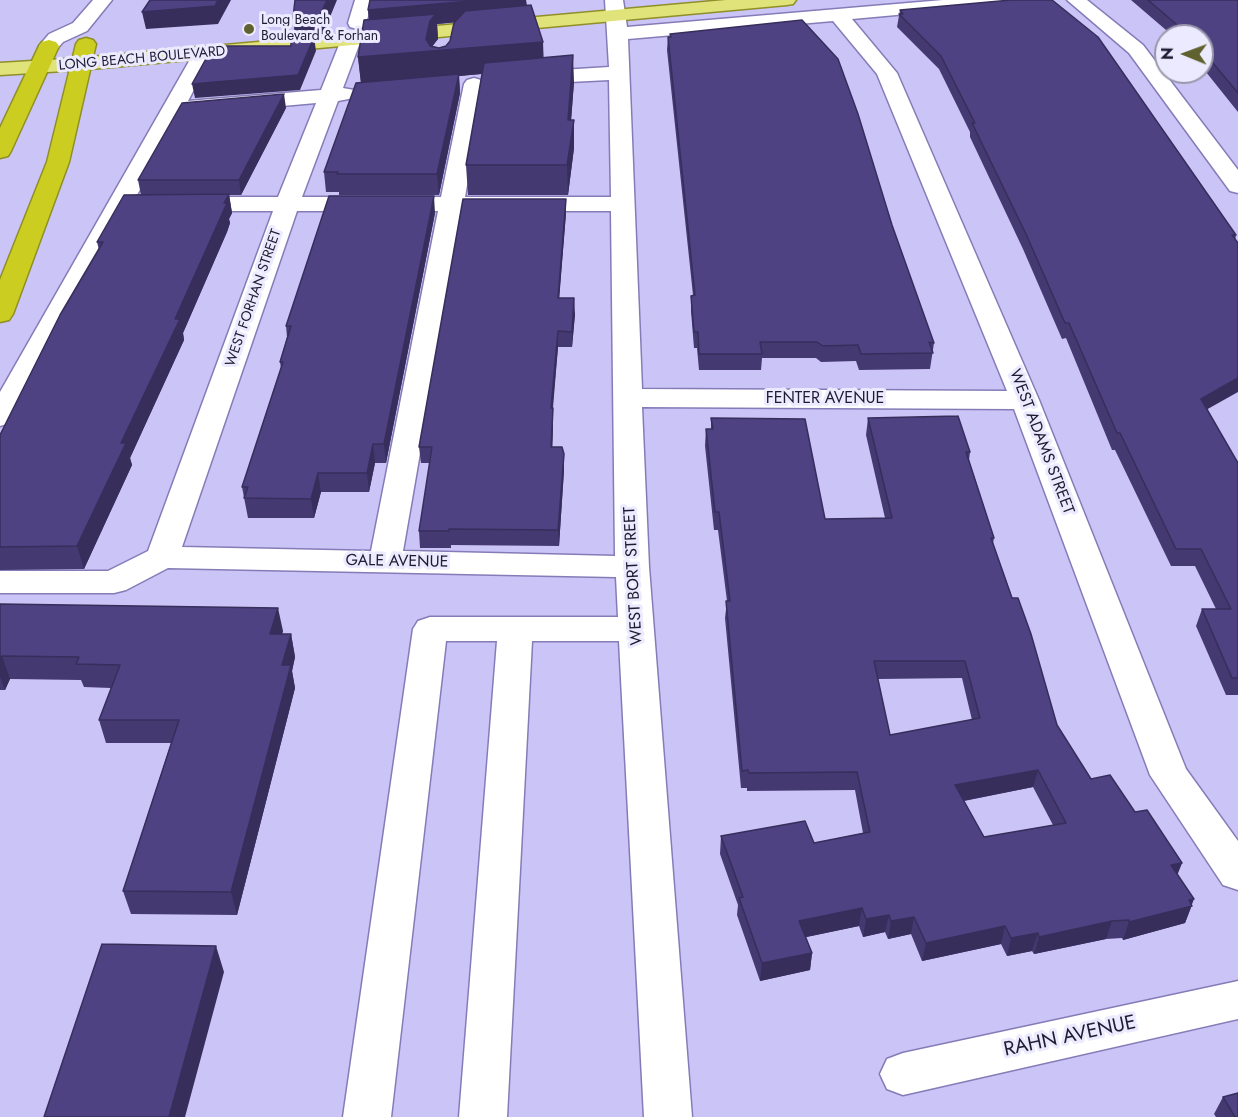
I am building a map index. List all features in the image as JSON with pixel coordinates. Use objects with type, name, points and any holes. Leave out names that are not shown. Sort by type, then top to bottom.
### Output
[{"type":"highway","points":[[0,314],[58,162],[92,44]]},
{"type":"highway","points":[[0,151],[41,67],[23,49]]},
{"type":"main road","name":"LONG BEACH BOULEVARD","points":[[23,49],[354,32],[461,29],[616,13],[660,0]]},
{"type":"main road","name":"LONG BEACH BOULEVARD","points":[[0,69],[41,67],[92,44],[203,53],[354,32],[787,0]]},
{"type":"street","points":[[92,44],[104,0]]},
{"type":"street","name":"WEST FORHAN STREET","points":[[162,557],[287,205],[354,32],[364,0]]},
{"type":"street","points":[[616,13],[837,15],[1006,0]]},
{"type":"street","points":[[1076,0],[1136,49],[1238,186]]},
{"type":"street","name":"WEST BORT STREET","points":[[616,13],[632,567],[668,1117]]},
{"type":"street","name":"WEST ADAMS STREET","points":[[837,15],[887,73],[1025,400],[1169,776],[1238,873]]},
{"type":"street","points":[[444,47],[461,29]]},
{"type":"street","points":[[0,417],[131,204],[203,53]]},
{"type":"street","points":[[385,562],[452,204],[482,83],[584,73],[618,73]]},
{"type":"street","points":[[174,110],[363,93]]},
{"type":"street","points":[[167,204],[621,204]]},
{"type":"street","name":"FENTER AVENUE","points":[[626,398],[1025,400]]},
{"type":"street","points":[[0,582],[114,582],[162,557]]},
{"type":"street","name":"GALE AVENUE","points":[[162,557],[632,567]]},
{"type":"street","points":[[367,1117],[430,628],[637,629]]},
{"type":"street","points":[[483,1117],[515,629]]},
{"type":"street","name":"RAHN AVENUE","points":[[903,1074],[1238,1000]]},
{"type":"building","points":[[150,0],[218,0],[215,6],[142,12]]},
{"type":"building","points":[[295,0],[327,0],[320,15],[293,18]]},
{"type":"building","points":[[370,0],[482,0],[368,10]]},
{"type":"building","points":[[1011,0],[1052,0],[1098,37],[1236,235],[1232,235],[1238,243],[1238,378],[1201,399],[1238,463],[1238,678],[1232,678],[1202,609],[1231,609],[1201,549],[1176,549],[1120,433],[1117,433],[1069,323],[1065,323],[1026,234],[972,123],[975,123],[941,56],[899,14],[903,14],[900,10]]},
{"type":"building","points":[[1148,0],[1238,0],[1238,93],[1214,64],[1214,24],[1176,24]]},
{"type":"building","points":[[531,5],[543,42],[358,57],[364,20],[436,14],[430,21],[426,39],[430,46],[439,48],[446,46],[450,41],[454,23],[465,11]]},
{"type":"building","points":[[802,20],[838,59],[858,114],[892,225],[934,343],[929,342],[933,353],[861,354],[858,345],[823,346],[817,342],[760,342],[762,354],[699,354],[698,332],[694,332],[691,296],[695,295],[668,37],[671,37],[670,34]]},
{"type":"building","points":[[314,37],[298,75],[192,84],[213,46],[291,46],[291,39]]},
{"type":"building","points":[[573,55],[568,120],[574,120],[567,165],[466,165],[484,63]]},
{"type":"building","points":[[459,74],[437,174],[324,172],[356,83]]},
{"type":"building","points":[[284,94],[239,180],[138,180],[182,103]]},
{"type":"building","points":[[229,194],[175,319],[180,319],[121,443],[126,443],[77,546],[0,547],[0,435],[60,315],[103,242],[97,242],[124,195]]},
{"type":"building","points":[[329,196],[434,196],[384,444],[373,444],[367,473],[318,473],[311,499],[244,498],[248,487],[242,487],[283,362],[280,362],[291,326],[286,326]]},
{"type":"building","points":[[463,199],[566,199],[558,298],[574,298],[572,332],[558,331],[551,408],[553,408],[551,447],[562,447],[564,454],[558,530],[419,531],[432,447],[419,447]]},
{"type":"building","points":[[958,416],[970,452],[966,452],[994,538],[991,538],[1012,598],[1018,598],[1031,634],[1057,725],[1091,779],[1110,775],[1135,812],[1147,810],[1182,863],[1171,865],[1194,899],[1189,900],[1192,906],[1129,922],[1129,920],[1112,921],[1039,937],[1038,933],[1011,938],[1005,926],[926,943],[914,917],[891,921],[889,915],[866,919],[862,908],[799,921],[812,953],[762,963],[739,898],[743,897],[721,836],[805,821],[814,843],[870,832],[857,772],[749,773],[748,770],[742,771],[726,601],[730,601],[719,512],[715,512],[706,429],[713,429],[711,418],[805,419],[825,519],[892,518],[868,418]],"holes":[[[874,661],[965,661],[980,718],[890,735]],[[1038,770],[1066,823],[984,837],[955,785]]]},
{"type":"building","points":[[0,604],[278,608],[270,634],[291,634],[282,665],[291,665],[231,892],[123,891],[179,720],[99,720],[120,665],[76,664],[79,657],[2,656],[0,659]]},
{"type":"building","points":[[102,944],[216,946],[169,1117],[44,1117]]},
{"type":"building","points":[[1238,1093],[1238,1117],[1235,1117],[1223,1097]]},
{"type":"place","name":"Long Beach Boulevard & Forhan","points":[[249,29]]}]
